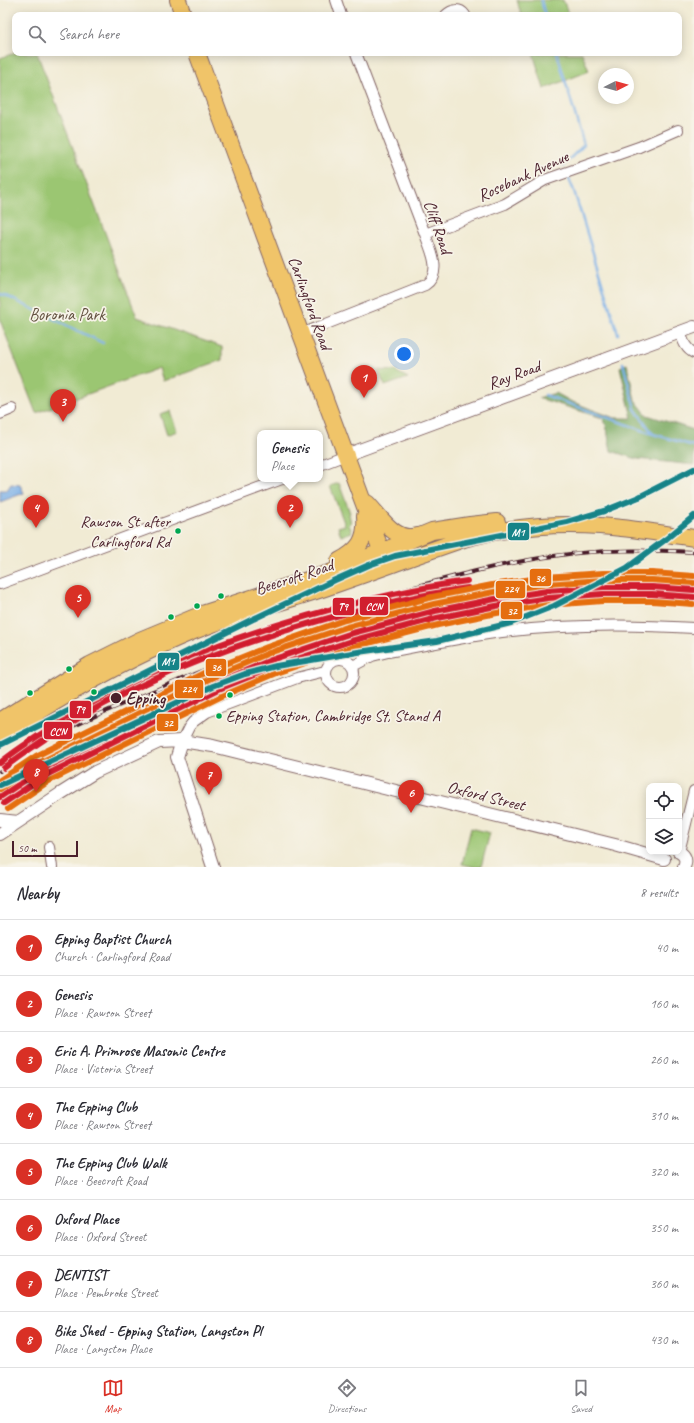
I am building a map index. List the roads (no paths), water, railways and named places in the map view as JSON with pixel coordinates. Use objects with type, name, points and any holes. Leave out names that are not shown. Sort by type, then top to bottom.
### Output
[{"type":"main road","points":[[178,0],[182,12]]},
{"type":"main road","name":"Carlingford Road","points":[[198,56],[384,559]]},
{"type":"main road","points":[[361,497],[393,531],[400,535],[413,538],[423,535]]},
{"type":"main road","points":[[307,579],[350,555],[360,545],[365,534],[366,523],[361,497]]},
{"type":"main road","name":"Beecroft Road","points":[[0,736],[75,689],[174,639],[208,626],[316,591],[384,559],[432,531],[470,525],[577,517],[625,519],[694,529]]},
{"type":"main road","name":"Beecroft Road","points":[[0,721],[90,665],[147,637],[222,606],[332,572],[488,532],[513,529],[558,526],[600,526],[694,538]]},
{"type":"street","points":[[336,0],[341,12]]},
{"type":"street","points":[[458,0],[464,12]]},
{"type":"street","points":[[450,12],[453,10],[460,12]]},
{"type":"street","name":"Cliff Road","points":[[301,334],[426,285],[434,277],[435,263],[425,234],[357,56]]},
{"type":"street","name":"Rosebank Avenue","points":[[425,234],[505,204],[545,180],[639,147],[678,130]]},
{"type":"street","name":"Ray Road","points":[[346,455],[694,327]]},
{"type":"street","points":[[680,332],[684,344],[694,353]]},
{"type":"street","points":[[0,414],[12,409]]},
{"type":"street","points":[[323,464],[346,455]]},
{"type":"street","points":[[0,584],[274,482]]},
{"type":"street","points":[[353,666],[379,654],[502,632],[559,627],[602,626],[694,628]]},
{"type":"street","points":[[337,659],[346,660],[353,666],[353,680],[342,688],[334,686],[327,680],[325,671],[329,663],[337,659]]},
{"type":"street","points":[[213,867],[177,757],[182,741],[189,727],[193,722],[207,712],[297,678],[325,671]]},
{"type":"street","name":"Oxford Street","points":[[0,834],[95,772],[159,742],[182,741],[216,747],[615,845],[666,859]]},
{"type":"street","points":[[682,840],[694,791]]},
{"type":"street","points":[[0,820],[18,822]]},
{"type":"street","points":[[49,847],[52,867]]},
{"type":"street","points":[[682,854],[688,865]]},
{"type":"water","points":[[11,484],[20,485],[24,493],[0,502],[0,490],[7,490]]},
{"type":"waterway","points":[[541,0],[544,12]]},
{"type":"waterway","points":[[558,56],[584,145],[563,165],[564,166]]},
{"type":"waterway","points":[[569,179],[618,334]]},
{"type":"waterway","points":[[0,294],[103,343]]},
{"type":"waterway","points":[[623,363],[635,409],[653,434]]},
{"type":"waterway","points":[[545,395],[653,434],[694,446]]},
{"type":"railway","points":[[385,595],[447,578],[532,559],[589,552],[694,552]]},
{"type":"railway","points":[[0,771],[32,748],[49,738],[103,713],[234,658],[317,631],[432,604],[531,588],[567,584],[614,582],[648,582],[694,585]]},
{"type":"place","name":"Epping Baptist Church","points":[[364,398]]},
{"type":"place","name":"Eric A. Primrose Masonic Centre","points":[[63,422]]},
{"type":"place","name":"The Epping Club","points":[[36,528]]},
{"type":"place","name":"Genesis","points":[[290,528]]},
{"type":"place","name":"Rawson St after Carlingford Rd","points":[[178,531]]},
{"type":"place","name":"The Epping Club Walk","points":[[78,618]]},
{"type":"place","name":"Epping","points":[[116,698]]},
{"type":"place","name":"Epping Station, Cambridge St, Stand A","points":[[219,716]]},
{"type":"place","name":"Bike Shed - Epping Station, Langston Pl","points":[[36,792]]},
{"type":"place","name":"DENTIST","points":[[209,795]]},
{"type":"place","name":"Oxford Place","points":[[411,813]]},
{"type":"park label","name":"Boronia Park","points":[[67,314]]}]
